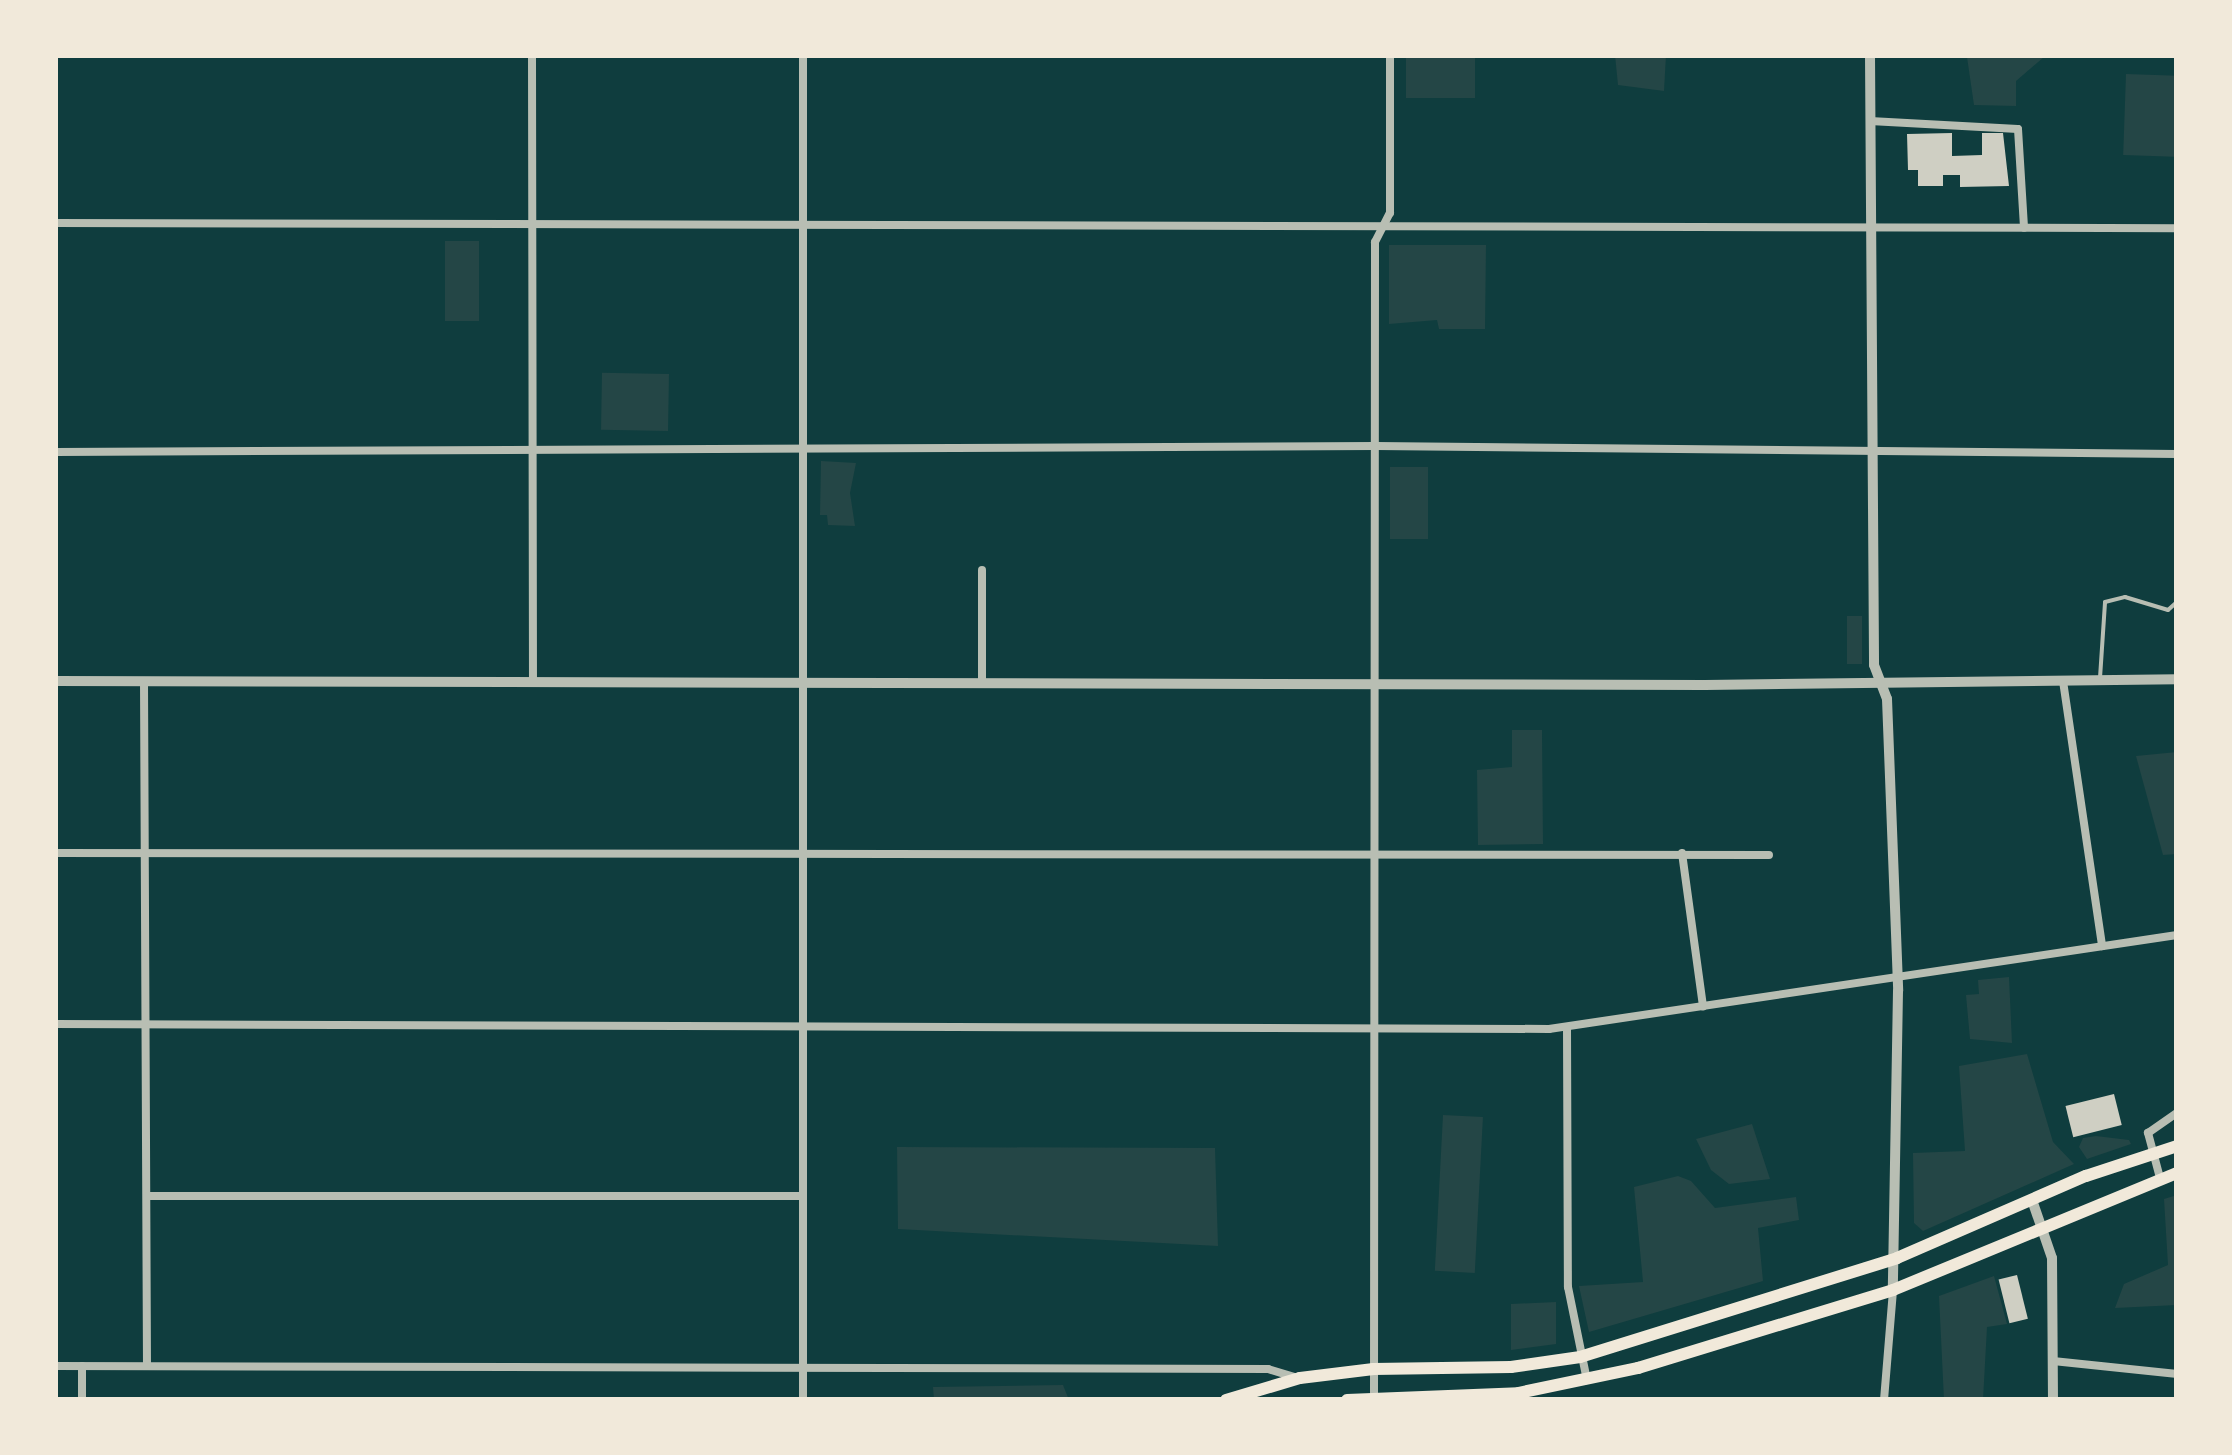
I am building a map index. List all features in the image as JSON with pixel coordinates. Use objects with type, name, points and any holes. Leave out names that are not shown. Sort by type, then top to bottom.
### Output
[{"type":"highway","points":[[1226,1400],[1300,1378],[1373,1369],[1511,1367],[1580,1357],[1898,1258],[2032,1200],[2177,1146]]},
{"type":"highway","points":[[1347,1400],[1518,1392],[1587,1382],[1893,1290],[2044,1223],[2177,1173]]},
{"type":"street","points":[[532,55],[533,681]]},
{"type":"street","points":[[803,55],[803,1400]]},
{"type":"street","points":[[1374,1398],[1375,242],[1390,212],[1390,55]]},
{"type":"street","points":[[1870,55],[1874,665],[1882,683],[1896,978],[1898,1258],[1884,1400]]},
{"type":"street","points":[[1870,121],[2018,129],[2024,228]]},
{"type":"street","points":[[55,223],[2177,228]]},
{"type":"street","points":[[55,452],[1376,446],[2177,454]]},
{"type":"street","points":[[982,570],[982,682]]},
{"type":"street","points":[[55,681],[1882,683],[2177,679]]},
{"type":"street","points":[[2062,680],[2102,946]]},
{"type":"street","points":[[144,681],[147,1366]]},
{"type":"street","points":[[55,853],[1769,855]]},
{"type":"street","points":[[1682,853],[1703,1007]]},
{"type":"street","points":[[55,1024],[1568,1027],[2177,935]]},
{"type":"street","points":[[1568,1027],[1568,1287],[1587,1382]]},
{"type":"street","points":[[2160,1178],[2148,1132],[2177,1114]]},
{"type":"street","points":[[147,1196],[802,1196]]},
{"type":"street","points":[[2032,1200],[2044,1223],[2052,1258],[2052,1400]]},
{"type":"street","points":[[2053,1361],[2177,1374]]},
{"type":"street","points":[[55,1366],[1268,1369],[1300,1378]]},
{"type":"street","points":[[82,1366],[82,1400]]},
{"type":"lane","points":[[2177,552],[2177,565]]},
{"type":"lane","points":[[2100,680],[2105,602],[2125,597],[2168,610],[2177,602]]},
{"type":"shaded area","points":[[1406,55],[1475,55],[1475,98],[1406,98]]},
{"type":"shaded area","points":[[1615,55],[1666,55],[1664,91],[1618,85]]},
{"type":"shaded area","points":[[2044,55],[2016,81],[2016,106],[1974,105],[1967,57]]},
{"type":"shaded area","points":[[2126,74],[2177,76],[2174,157],[2123,155]]},
{"type":"shaded area","points":[[445,241],[479,241],[479,321],[445,321]]},
{"type":"shaded area","points":[[1389,245],[1486,245],[1485,329],[1439,329],[1437,320],[1389,324]]},
{"type":"shaded area","points":[[602,373],[669,374],[668,431],[601,430]]},
{"type":"shaded area","points":[[821,461],[856,463],[850,493],[855,526],[828,525],[827,515],[820,515]]},
{"type":"shaded area","points":[[1390,467],[1428,467],[1428,539],[1390,539]]},
{"type":"shaded area","points":[[1847,616],[1862,616],[1862,664],[1847,664]]},
{"type":"shaded area","points":[[1512,730],[1542,730],[1543,844],[1478,845],[1477,770],[1512,767]]},
{"type":"shaded area","points":[[2177,752],[2177,854],[2163,855],[2136,756]]},
{"type":"shaded area","points":[[2009,977],[2012,1043],[1970,1039],[1966,995],[1979,994],[1978,980]]},
{"type":"shaded area","points":[[2027,1054],[2053,1142],[2074,1164],[1923,1231],[1914,1223],[1913,1153],[1965,1151],[1959,1066]]},
{"type":"shaded area","points":[[1443,1115],[1483,1117],[1475,1273],[1435,1271]]},
{"type":"shaded area","points":[[1752,1124],[1770,1179],[1729,1184],[1711,1170],[1696,1139]]},
{"type":"shaded area","points":[[2083,1138],[2129,1140],[2131,1144],[2087,1159],[2079,1147]]},
{"type":"shaded area","points":[[897,1147],[1215,1148],[1218,1246],[898,1229]]},
{"type":"shaded area","points":[[1678,1176],[1691,1181],[1715,1208],[1796,1197],[1799,1220],[1758,1228],[1763,1281],[1589,1332],[1579,1286],[1643,1282],[1634,1187]]},
{"type":"shaded area","points":[[2177,1195],[2177,1305],[2115,1308],[2124,1284],[2168,1265],[2164,1199]]},
{"type":"shaded area","points":[[1994,1276],[2007,1324],[1987,1327],[1983,1400],[1944,1400],[1939,1296]]},
{"type":"shaded area","points":[[1556,1302],[1556,1344],[1511,1350],[1511,1304]]},
{"type":"shaded area","points":[[1063,1385],[1069,1400],[934,1400],[933,1387]]},
{"type":"building","points":[[1952,133],[1952,156],[1982,155],[1982,133],[2003,133],[2009,186],[1960,187],[1960,175],[1943,175],[1943,186],[1918,186],[1918,170],[1908,170],[1907,134]]},
{"type":"building","points":[[2114,1094],[2122,1125],[2073,1137],[2065,1106]]},
{"type":"building","points":[[2017,1275],[2028,1319],[2009,1323],[1999,1280]]}]
